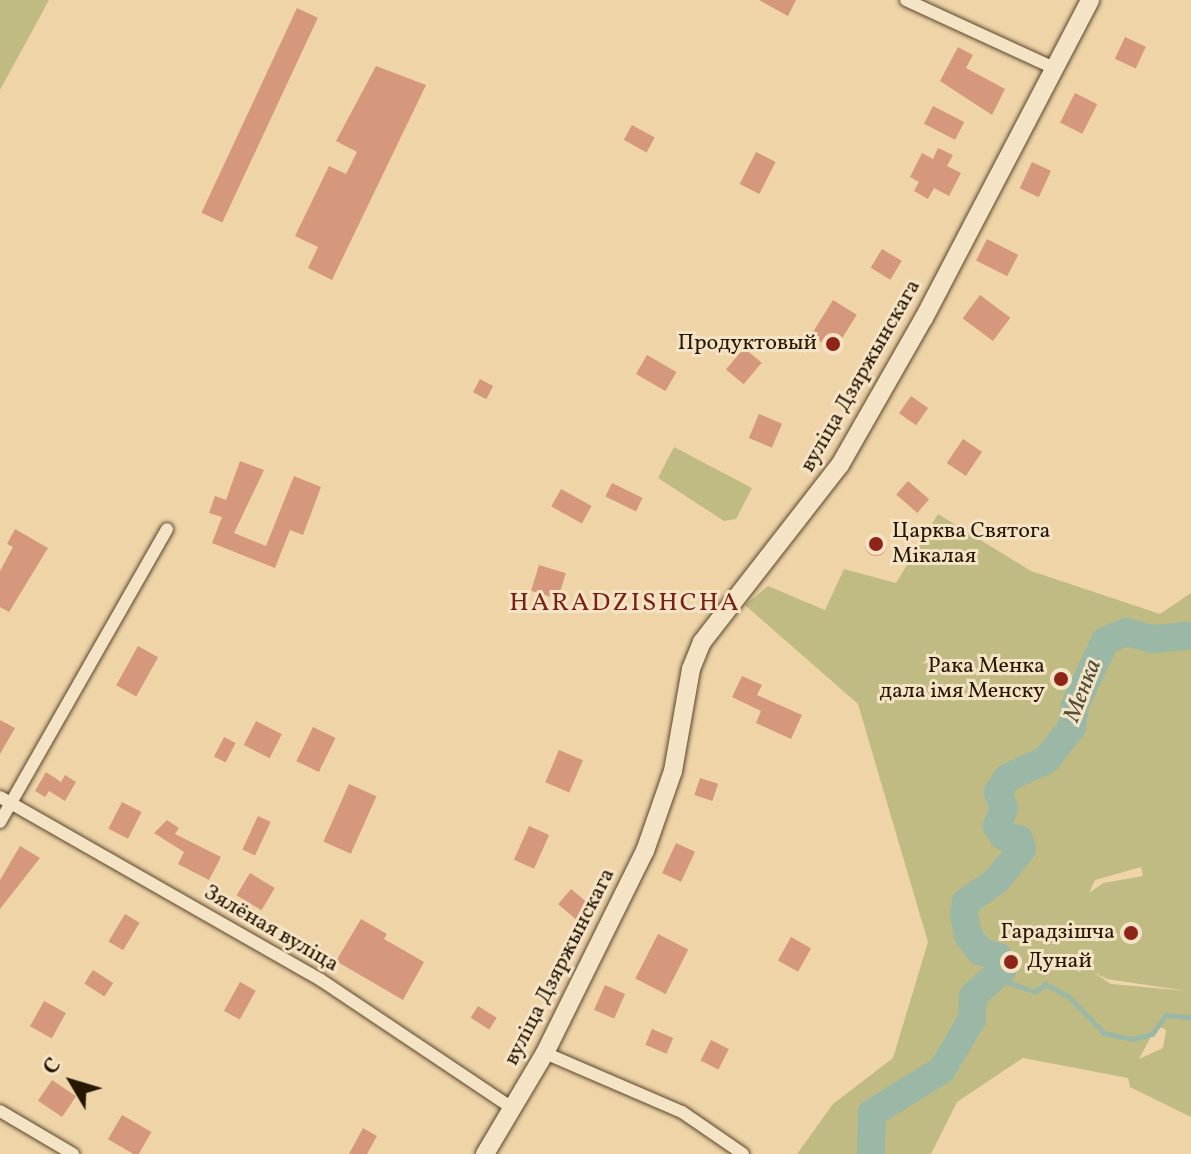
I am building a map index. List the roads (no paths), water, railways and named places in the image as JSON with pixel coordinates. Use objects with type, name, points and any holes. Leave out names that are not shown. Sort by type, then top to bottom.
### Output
[{"type":"street","points":[[906,0],[1052,67]]},
{"type":"street","name":"вуліца Дзяржынскага","points":[[485,1154],[545,1053],[662,808],[691,669],[702,642],[840,465],[924,318],[1052,67],[1090,0]]},
{"type":"street","points":[[0,822],[5,800],[167,529]]},
{"type":"street","name":"Зялёная вуліца","points":[[5,800],[321,980],[514,1109]]},
{"type":"street","points":[[545,1053],[682,1112],[743,1154]]},
{"type":"street","points":[[0,1111],[73,1154]]},
{"type":"waterway","name":"Менка","points":[[871,1154],[872,1113],[942,1070],[972,1019],[973,996],[1002,970],[999,957],[980,951],[968,935],[964,914],[966,902],[997,880],[1022,849],[1019,839],[1003,836],[997,826],[1004,808],[998,792],[1007,778],[1046,760],[1072,727],[1075,705],[1105,641],[1126,632],[1153,639],[1191,636]]},
{"type":"waterway","name":"Дунай","points":[[998,979],[1035,992],[1045,984],[1068,996],[1104,1033],[1132,1039],[1152,1034],[1166,1015],[1191,1017]]},
{"type":"place","name":"Продуктовый","points":[[833,344]]},
{"type":"place","name":"Царква Святога Мікалая","points":[[876,544]]},
{"type":"place","name":"Рака Менка дала імя Менску","points":[[1061,679]]},
{"type":"place","name":"Гарадзішча","points":[[1131,933]]},
{"type":"place","name":"Дунай","points":[[1011,962]]},
{"type":"district","name":"HARADZISHCHA","points":[[625,604]]}]
